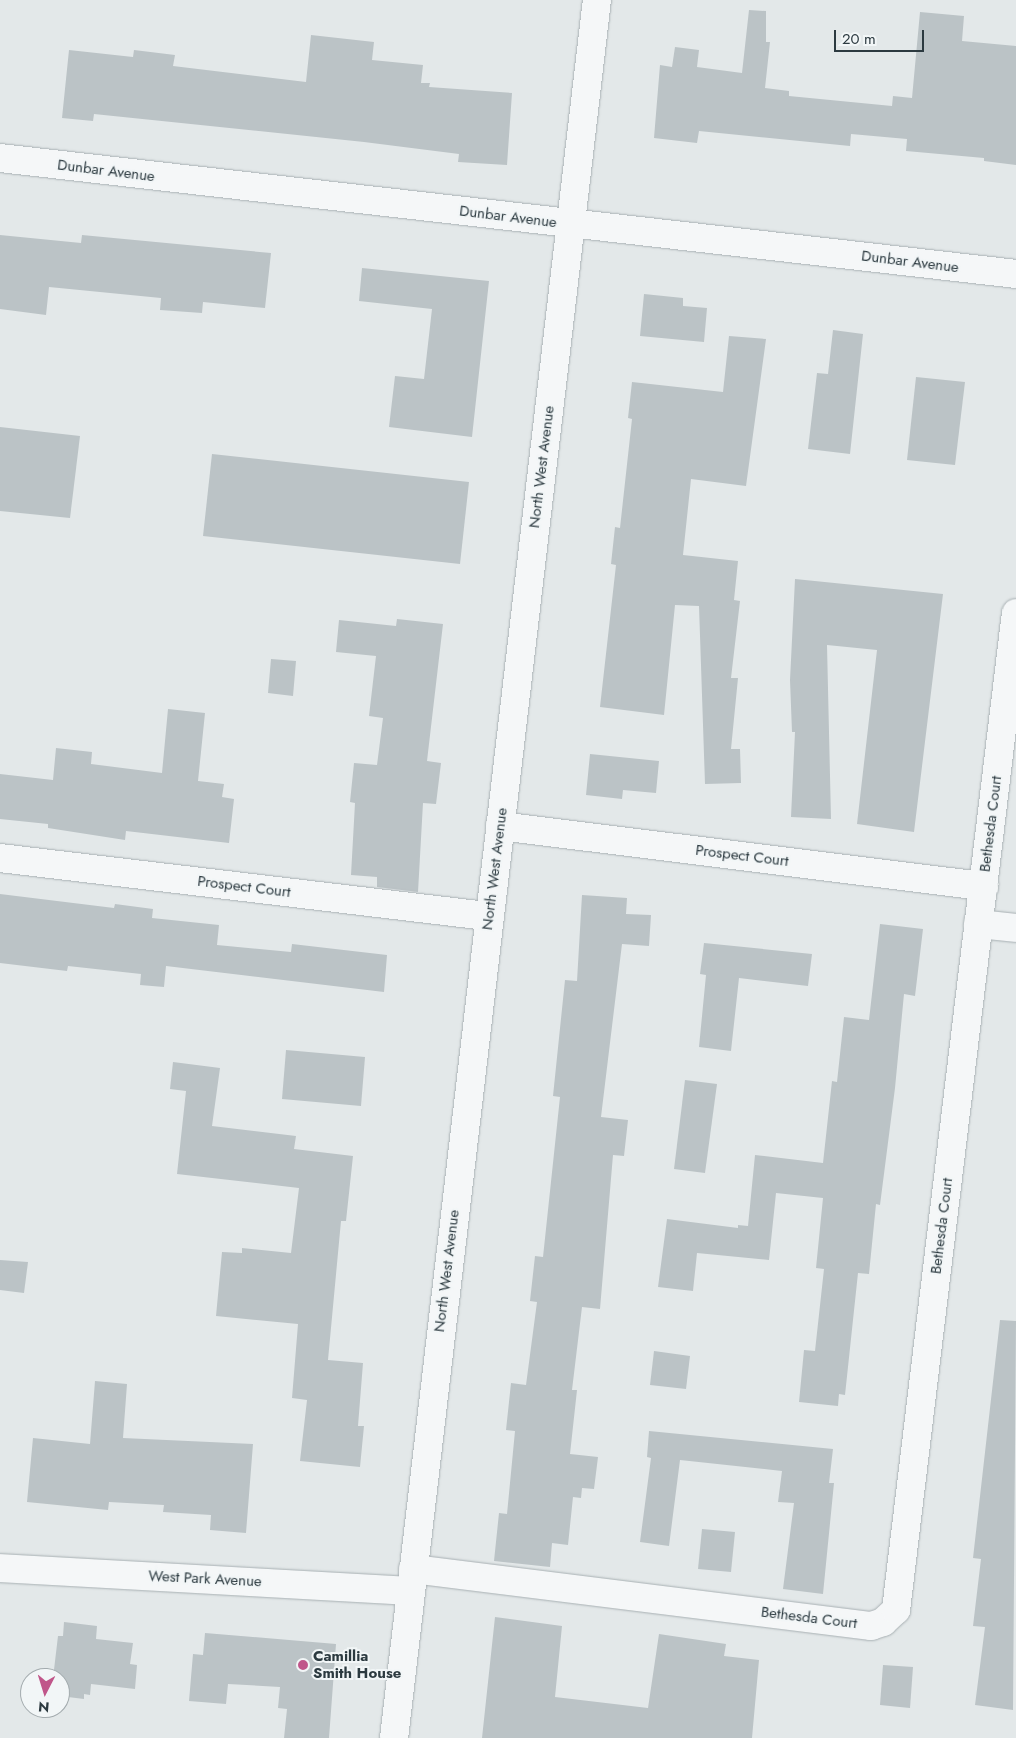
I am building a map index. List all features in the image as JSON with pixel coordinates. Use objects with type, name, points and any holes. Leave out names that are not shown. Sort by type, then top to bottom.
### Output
[{"type":"street","name":"North West Avenue","points":[[394,1738],[489,916],[573,224],[597,0]]},
{"type":"street","name":"Dunbar Avenue","points":[[0,158],[1016,274]]},
{"type":"street","name":"Bethesda Court","points":[[672,1601],[871,1626],[883,1622],[896,1610],[1016,613]]},
{"type":"street","name":"Prospect Court","points":[[500,826],[984,886]]},
{"type":"street","name":"Prospect Court","points":[[0,858],[489,916]]},
{"type":"street","points":[[978,924],[1016,928]]},
{"type":"street","name":"West Park Avenue","points":[[0,1568],[411,1580],[672,1601]]},
{"type":"building","points":[[749,10],[766,11],[766,42],[770,42],[765,88],[789,91],[789,96],[892,106],[893,96],[912,98],[920,12],[964,16],[962,41],[1016,46],[1016,165],[984,161],[984,158],[906,151],[907,139],[851,134],[850,146],[699,131],[697,143],[654,138],[660,65],[672,67],[675,47],[699,50],[697,67],[742,73]]},
{"type":"building","points":[[311,35],[374,42],[372,60],[423,65],[421,83],[430,83],[429,87],[512,93],[507,165],[458,162],[459,154],[364,142],[94,114],[93,121],[62,118],[69,50],[133,57],[134,50],[175,55],[173,66],[306,82]]},
{"type":"building","points":[[0,235],[81,243],[82,235],[271,253],[265,308],[203,302],[202,313],[160,310],[161,298],[49,287],[46,315],[0,309]]},
{"type":"building","points":[[362,268],[489,281],[472,437],[389,427],[395,376],[424,379],[432,309],[359,301]]},
{"type":"building","points":[[644,294],[683,298],[683,306],[707,308],[704,342],[640,336]]},
{"type":"building","points":[[833,330],[863,334],[850,454],[808,449],[817,373],[828,374]]},
{"type":"building","points":[[729,336],[766,339],[746,486],[691,479],[683,555],[738,561],[734,600],[740,601],[731,678],[738,678],[731,749],[740,749],[741,783],[705,784],[699,606],[675,605],[664,715],[600,707],[616,565],[611,564],[615,527],[620,528],[632,419],[628,418],[632,382],[723,392]]},
{"type":"building","points":[[916,377],[965,382],[955,465],[907,460]]},
{"type":"building","points":[[0,427],[80,436],[70,518],[0,511]]},
{"type":"building","points":[[212,454],[469,482],[460,564],[203,536]]},
{"type":"building","points":[[795,579],[943,594],[914,832],[857,824],[877,650],[827,645],[831,819],[791,817],[795,732],[792,732],[790,680]]},
{"type":"building","points":[[397,619],[443,624],[427,761],[441,763],[436,804],[423,803],[418,892],[377,887],[377,877],[351,875],[355,803],[350,802],[354,763],[377,765],[383,718],[369,716],[376,656],[336,652],[339,620],[396,626]]},
{"type":"building","points":[[271,659],[296,661],[293,696],[268,693]]},
{"type":"building","points":[[168,709],[205,713],[198,781],[224,784],[222,797],[234,799],[229,843],[126,831],[125,840],[48,828],[48,824],[0,819],[0,774],[53,780],[56,748],[92,752],[91,764],[162,773]]},
{"type":"building","points":[[590,754],[659,761],[656,793],[623,790],[622,799],[586,795]]},
{"type":"building","points":[[0,894],[114,908],[115,904],[153,909],[152,918],[219,925],[217,945],[291,952],[292,944],[387,955],[384,992],[166,966],[164,987],[140,985],[141,974],[68,966],[67,971],[0,963]]},
{"type":"building","points":[[582,895],[627,898],[626,914],[651,915],[649,946],[622,944],[601,1117],[628,1120],[624,1156],[613,1155],[600,1309],[582,1307],[572,1390],[577,1390],[570,1454],[598,1457],[594,1489],[582,1488],[581,1498],[573,1497],[568,1545],[552,1543],[550,1567],[494,1561],[499,1513],[507,1514],[515,1431],[506,1430],[511,1383],[526,1385],[537,1302],[530,1301],[535,1256],[543,1257],[560,1097],[553,1096],[565,980],[577,981]]},
{"type":"building","points":[[880,924],[923,929],[915,996],[904,994],[895,1088],[880,1205],[876,1204],[869,1274],[858,1273],[845,1395],[839,1394],[838,1406],[799,1402],[804,1350],[815,1351],[824,1269],[816,1268],[823,1198],[776,1193],[769,1260],[697,1253],[693,1291],[658,1287],[667,1219],[738,1228],[738,1225],[748,1226],[755,1155],[823,1163],[832,1081],[837,1082],[844,1017],[869,1020]]},
{"type":"building","points":[[704,943],[812,954],[808,986],[739,978],[731,1051],[699,1047],[706,975],[700,974]]},
{"type":"building","points":[[286,1050],[365,1057],[361,1106],[282,1099]]},
{"type":"building","points":[[173,1062],[220,1068],[212,1126],[296,1136],[294,1149],[353,1156],[346,1221],[341,1221],[328,1360],[363,1363],[358,1426],[364,1426],[360,1467],[300,1461],[307,1400],[292,1398],[298,1324],[216,1316],[222,1252],[242,1253],[242,1248],[291,1253],[299,1188],[177,1174],[186,1091],[170,1089]]},
{"type":"building","points":[[685,1080],[717,1084],[705,1173],[674,1169]]},
{"type":"building","points":[[0,1260],[28,1262],[24,1293],[0,1290]]},
{"type":"building","points":[[1000,1320],[1016,1321],[1013,1710],[975,1705],[985,1627],[973,1626],[981,1559],[973,1558]]},
{"type":"building","points":[[654,1351],[690,1356],[686,1389],[650,1385]]},
{"type":"building","points":[[95,1381],[127,1384],[123,1438],[253,1444],[246,1533],[210,1530],[211,1515],[163,1512],[164,1505],[109,1502],[108,1510],[27,1502],[33,1438],[90,1444]]},
{"type":"building","points":[[649,1431],[833,1449],[829,1483],[834,1483],[823,1594],[783,1589],[794,1503],[778,1502],[782,1471],[680,1460],[669,1546],[640,1542],[651,1458],[647,1457]]},
{"type":"building","points":[[702,1529],[735,1532],[731,1572],[698,1569]]},
{"type":"building","points":[[495,1617],[562,1626],[555,1697],[648,1708],[659,1634],[726,1644],[724,1656],[759,1660],[752,1738],[482,1738]]},
{"type":"building","points":[[64,1622],[97,1626],[96,1639],[133,1643],[130,1664],[137,1665],[135,1689],[91,1684],[90,1695],[84,1694],[84,1699],[70,1697],[70,1668],[54,1668],[58,1636],[63,1636]]},
{"type":"building","points":[[205,1633],[336,1644],[329,1738],[284,1738],[287,1709],[278,1708],[280,1687],[228,1684],[226,1704],[189,1701],[193,1654],[203,1655]]},
{"type":"building","points":[[883,1665],[913,1667],[910,1708],[880,1705]]},
{"type":"place","name":"Camillia Smith House","points":[[303,1665]]}]
